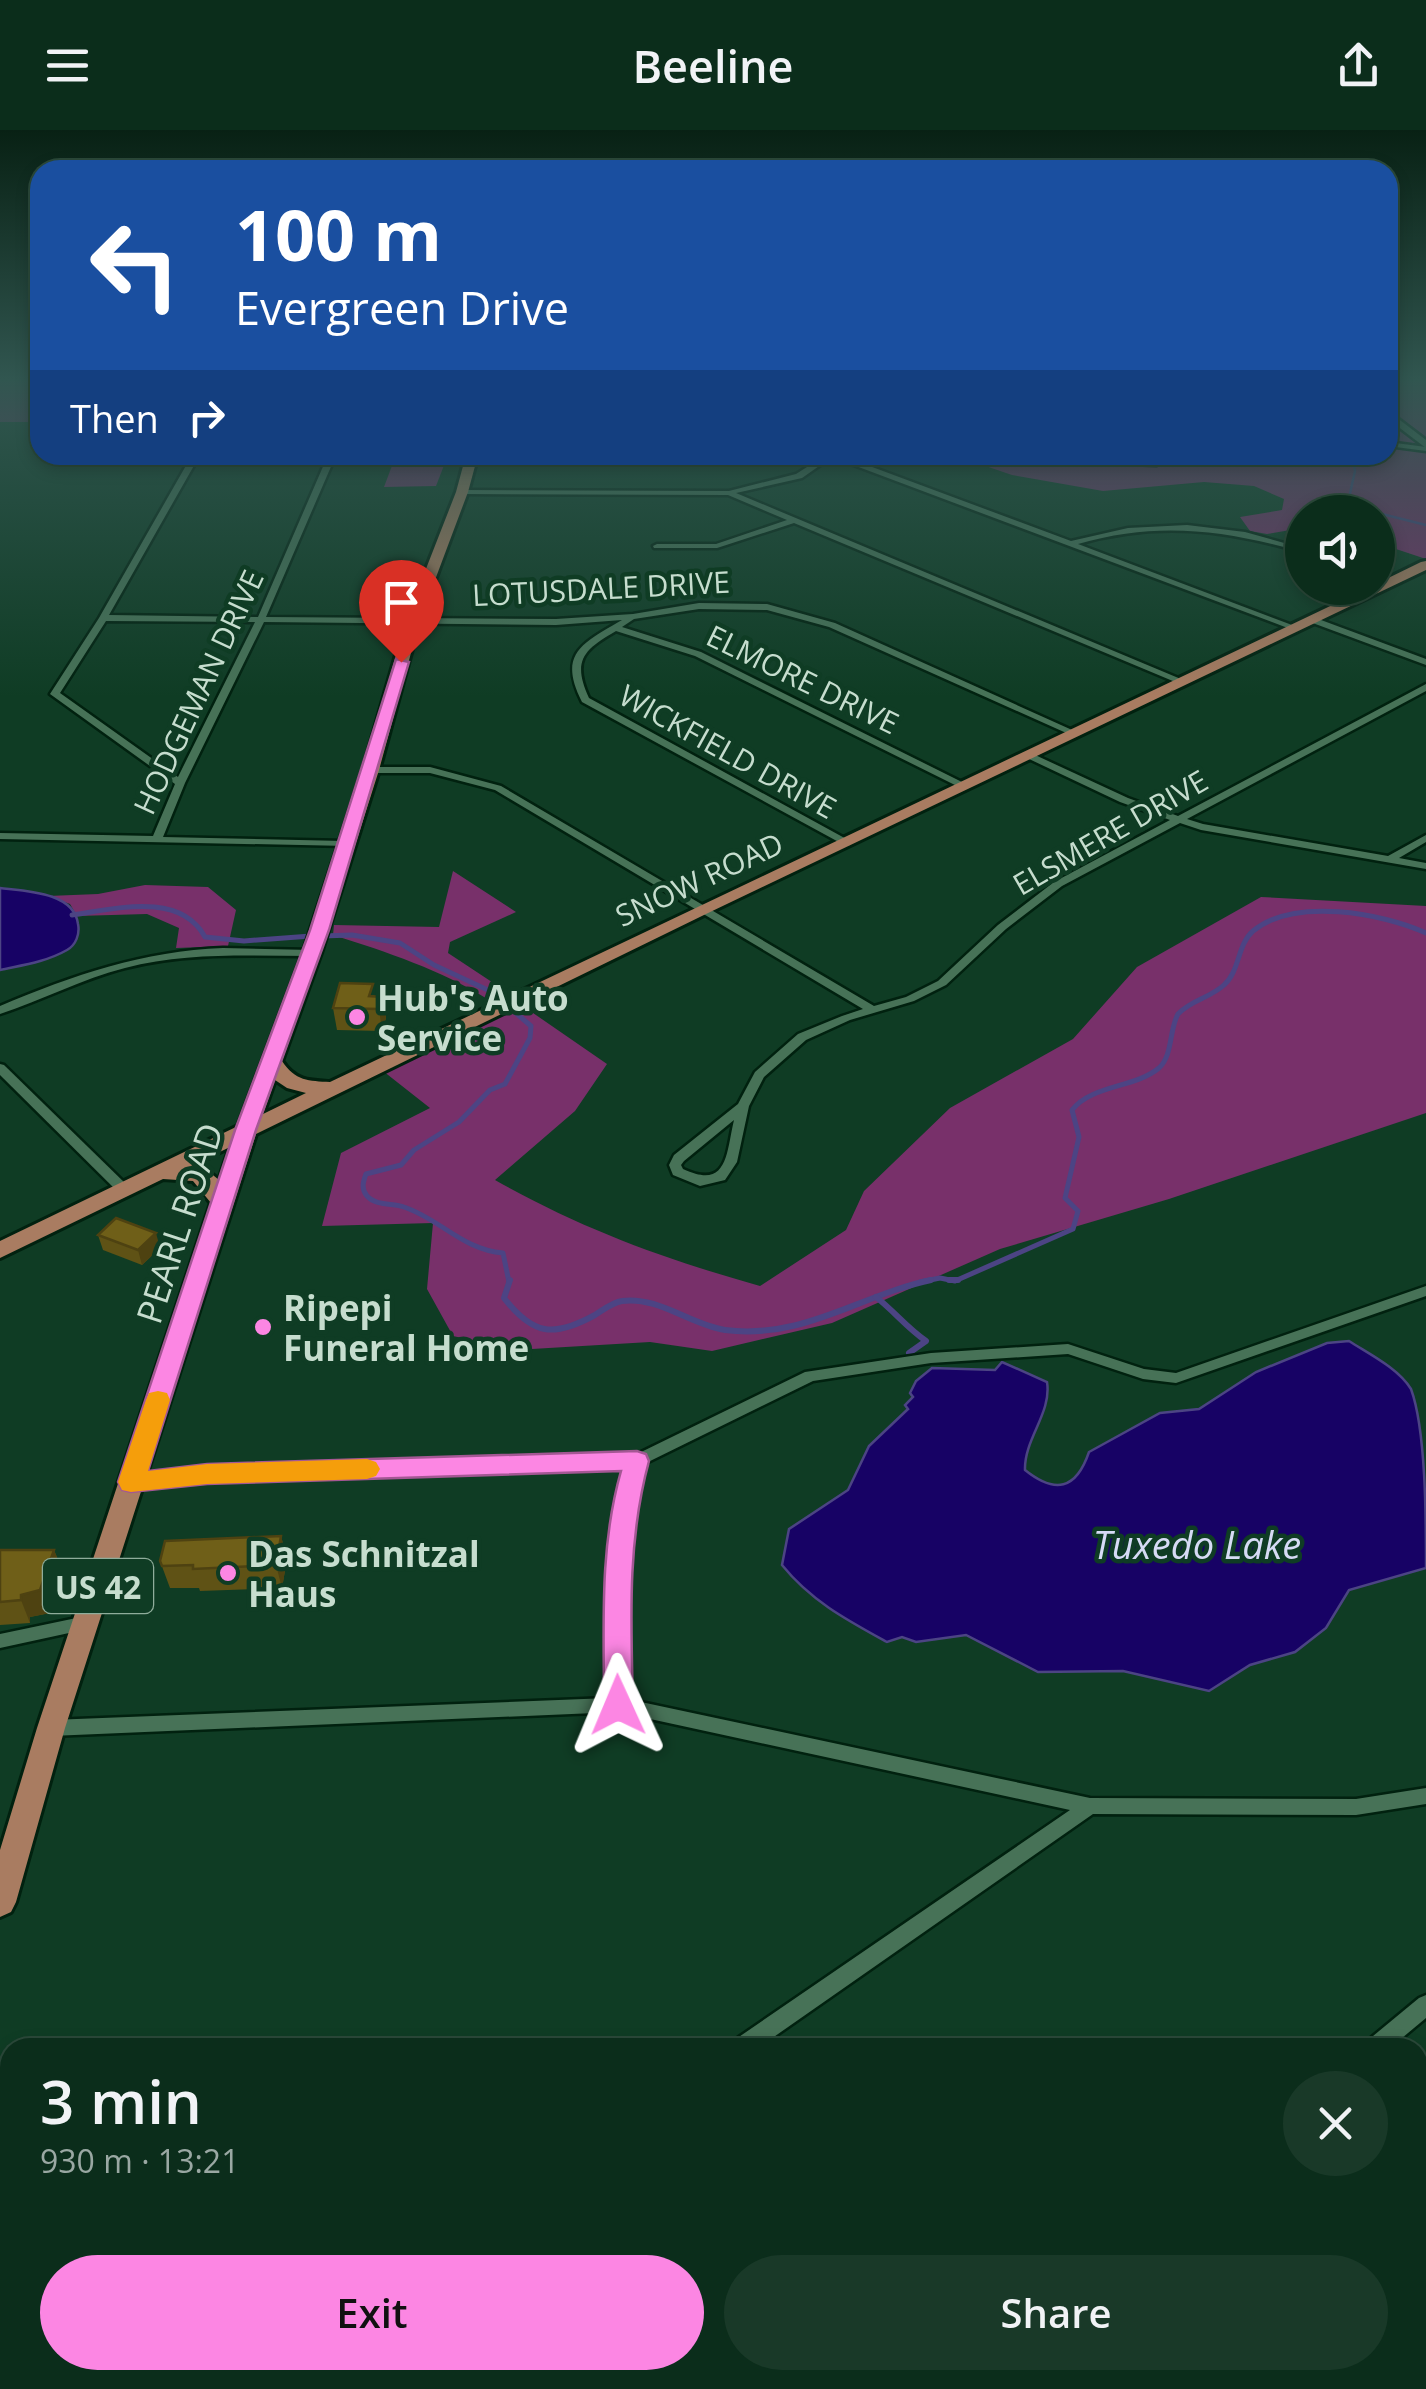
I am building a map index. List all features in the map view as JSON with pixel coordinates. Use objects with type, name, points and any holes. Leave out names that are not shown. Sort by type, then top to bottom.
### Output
[{"type":"main road","name":"PEARL ROAD","points":[[0,1902],[51,1728],[222,1203],[316,941],[344,844],[371,770],[413,620],[464,486]]},
{"type":"main road","name":"SNOW ROAD","points":[[1395,576],[1426,565]]},
{"type":"main road","name":"SNOW ROAD","points":[[0,1250],[1340,605]]},
{"type":"main road","points":[[272,1060],[282,1078],[296,1086],[336,1086]]},
{"type":"main road","points":[[156,1174],[180,1171],[205,1176],[213,1182],[222,1203]]},
{"type":"street","points":[[178,486],[103,618],[54,694],[180,783]]},
{"type":"street","name":"HODGEMAN DRIVE","points":[[157,840],[318,486]]},
{"type":"street","points":[[462,492],[729,493],[756,486]]},
{"type":"street","points":[[916,486],[1296,628]]},
{"type":"street","points":[[729,493],[1183,682]]},
{"type":"street","points":[[656,546],[717,546],[794,520]]},
{"type":"street","points":[[1070,544],[1126,528],[1188,527],[1222,528],[1285,545]]},
{"type":"street","name":"LOTUSDALE DRIVE","points":[[103,618],[558,622],[731,604],[805,614],[1076,734]]},
{"type":"street","name":"WICKFIELD DRIVE","points":[[634,617],[584,643],[577,656],[574,680],[585,700],[846,843]]},
{"type":"street","points":[[1314,620],[1426,662]]},
{"type":"street","points":[[558,622],[570,630]]},
{"type":"street","name":"ELMORE DRIVE","points":[[616,628],[698,654],[963,786]]},
{"type":"street","name":"ELSMERE DRIVE","points":[[743,1106],[679,1158],[678,1172],[700,1182],[720,1177],[731,1162],[743,1106],[759,1075],[785,1048],[821,1027],[910,999],[942,983],[1041,895],[1426,687]]},
{"type":"street","points":[[1030,756],[1124,800],[1178,819],[1426,866]]},
{"type":"street","points":[[371,770],[430,770],[498,788],[872,1010]]},
{"type":"street","points":[[0,836],[344,844]]},
{"type":"street","points":[[1389,860],[1426,838]]},
{"type":"street","points":[[0,1010],[75,979],[141,960],[316,941]]},
{"type":"street","points":[[0,1068],[6,1083],[124,1190]]},
{"type":"street","points":[[131,1482],[207,1474],[637,1461],[810,1376],[931,1358],[1068,1349],[1143,1374],[1176,1378],[1426,1291]]},
{"type":"street","points":[[618,1705],[617,1568],[623,1509],[637,1461]]},
{"type":"street","points":[[0,1641],[86,1623]]},
{"type":"street","points":[[51,1728],[618,1705],[1090,1806],[1356,1807],[1426,1796]]},
{"type":"street","points":[[754,2038],[1090,1806]]},
{"type":"street","points":[[1386,2038],[1426,2005]]},
{"type":"shaded area","points":[[1077,486],[1154,486],[1103,491]]},
{"type":"shaded area","points":[[1255,486],[1426,486],[1426,559],[1395,549],[1395,495],[1285,495],[1285,531],[1267,534],[1250,531],[1240,517],[1282,510],[1284,499]]},
{"type":"shaded area","points":[[453,871],[516,912],[450,942],[448,953],[507,992],[489,1000],[433,971],[333,935],[334,925],[439,927]]},
{"type":"shaded area","points":[[145,885],[208,887],[236,910],[228,946],[176,948],[179,928],[147,914],[77,916],[70,904],[48,896],[98,894]]},
{"type":"shaded area","points":[[1261,897],[1426,906],[1426,1113],[1169,1199],[1000,1249],[832,1323],[712,1351],[650,1342],[515,1350],[453,1336],[427,1289],[433,1223],[322,1226],[341,1153],[430,1108],[383,1071],[520,1004],[607,1064],[575,1111],[495,1180],[624,1241],[760,1286],[846,1230],[864,1191],[950,1108],[1073,1039],[1137,967]]},
{"type":"water","points":[[0,888],[47,895],[68,905],[78,924],[73,945],[34,963],[0,970]]},
{"type":"water","name":"Tuxedo Lake","points":[[1349,1341],[1391,1368],[1411,1389],[1422,1451],[1426,1568],[1349,1590],[1326,1628],[1295,1652],[1250,1665],[1209,1691],[1123,1671],[1038,1672],[966,1635],[916,1642],[902,1637],[887,1642],[817,1599],[782,1565],[789,1529],[848,1490],[869,1446],[908,1409],[905,1405],[913,1397],[910,1393],[916,1381],[932,1368],[995,1370],[1002,1362],[1047,1382],[1046,1404],[1025,1470],[1055,1485],[1071,1481],[1089,1452],[1160,1413],[1199,1409],[1256,1372],[1327,1343]]},
{"type":"building","points":[[340,983],[373,984],[369,996],[383,997],[379,1009],[333,1008]]},
{"type":"building","points":[[116,1218],[156,1233],[138,1250],[98,1235]]},
{"type":"building","points":[[281,1536],[276,1565],[193,1569],[193,1565],[162,1566],[160,1561],[165,1541]]},
{"type":"building","points":[[0,1550],[54,1550],[40,1590],[21,1595],[21,1600],[0,1602]]},
{"type":"waterway","points":[[1350,495],[1352,486]]},
{"type":"waterway","points":[[1395,517],[1426,525]]},
{"type":"waterway","points":[[72,915],[145,906],[180,913],[205,937],[244,941],[311,936]]},
{"type":"waterway","points":[[957,1280],[1073,1229],[1078,1211],[1065,1198],[1079,1137],[1072,1110],[1090,1096],[1159,1068],[1167,1056],[1178,1014],[1224,985],[1253,931],[1291,914],[1314,911],[1386,919],[1426,933]]},
{"type":"waterway","points":[[322,936],[352,935],[400,943],[434,965],[490,991],[531,1026],[530,1038],[505,1084],[490,1090],[459,1122],[414,1150],[401,1165],[366,1174],[363,1185],[367,1196],[375,1201],[404,1207],[476,1246],[503,1253],[509,1282]]},
{"type":"waterway","points":[[510,1280],[504,1298],[525,1320],[545,1329],[567,1327],[622,1301],[648,1303],[725,1330],[780,1329],[876,1297]]},
{"type":"waterway","points":[[876,1297],[931,1280]]},
{"type":"waterway","points":[[920,1282],[950,1280]]},
{"type":"waterway","points":[[950,1280],[957,1280]]},
{"type":"waterway","points":[[950,1280],[957,1280]]},
{"type":"waterway","points":[[876,1297],[926,1341],[909,1353]]},
{"type":"slow traffic","points":[[158,1400],[131,1482],[207,1474],[367,1469]]},
{"type":"place","name":"Hub's Auto Service","points":[[357,1017]]},
{"type":"place","name":"Ripepi Funeral Home","points":[[263,1327]]},
{"type":"place","name":"Das Schnitzal Haus","points":[[228,1573]]},
{"type":"route","points":[[401,662],[320,930],[246,1130],[131,1482],[207,1474],[637,1461],[623,1509],[617,1568],[618,1705]]}]
